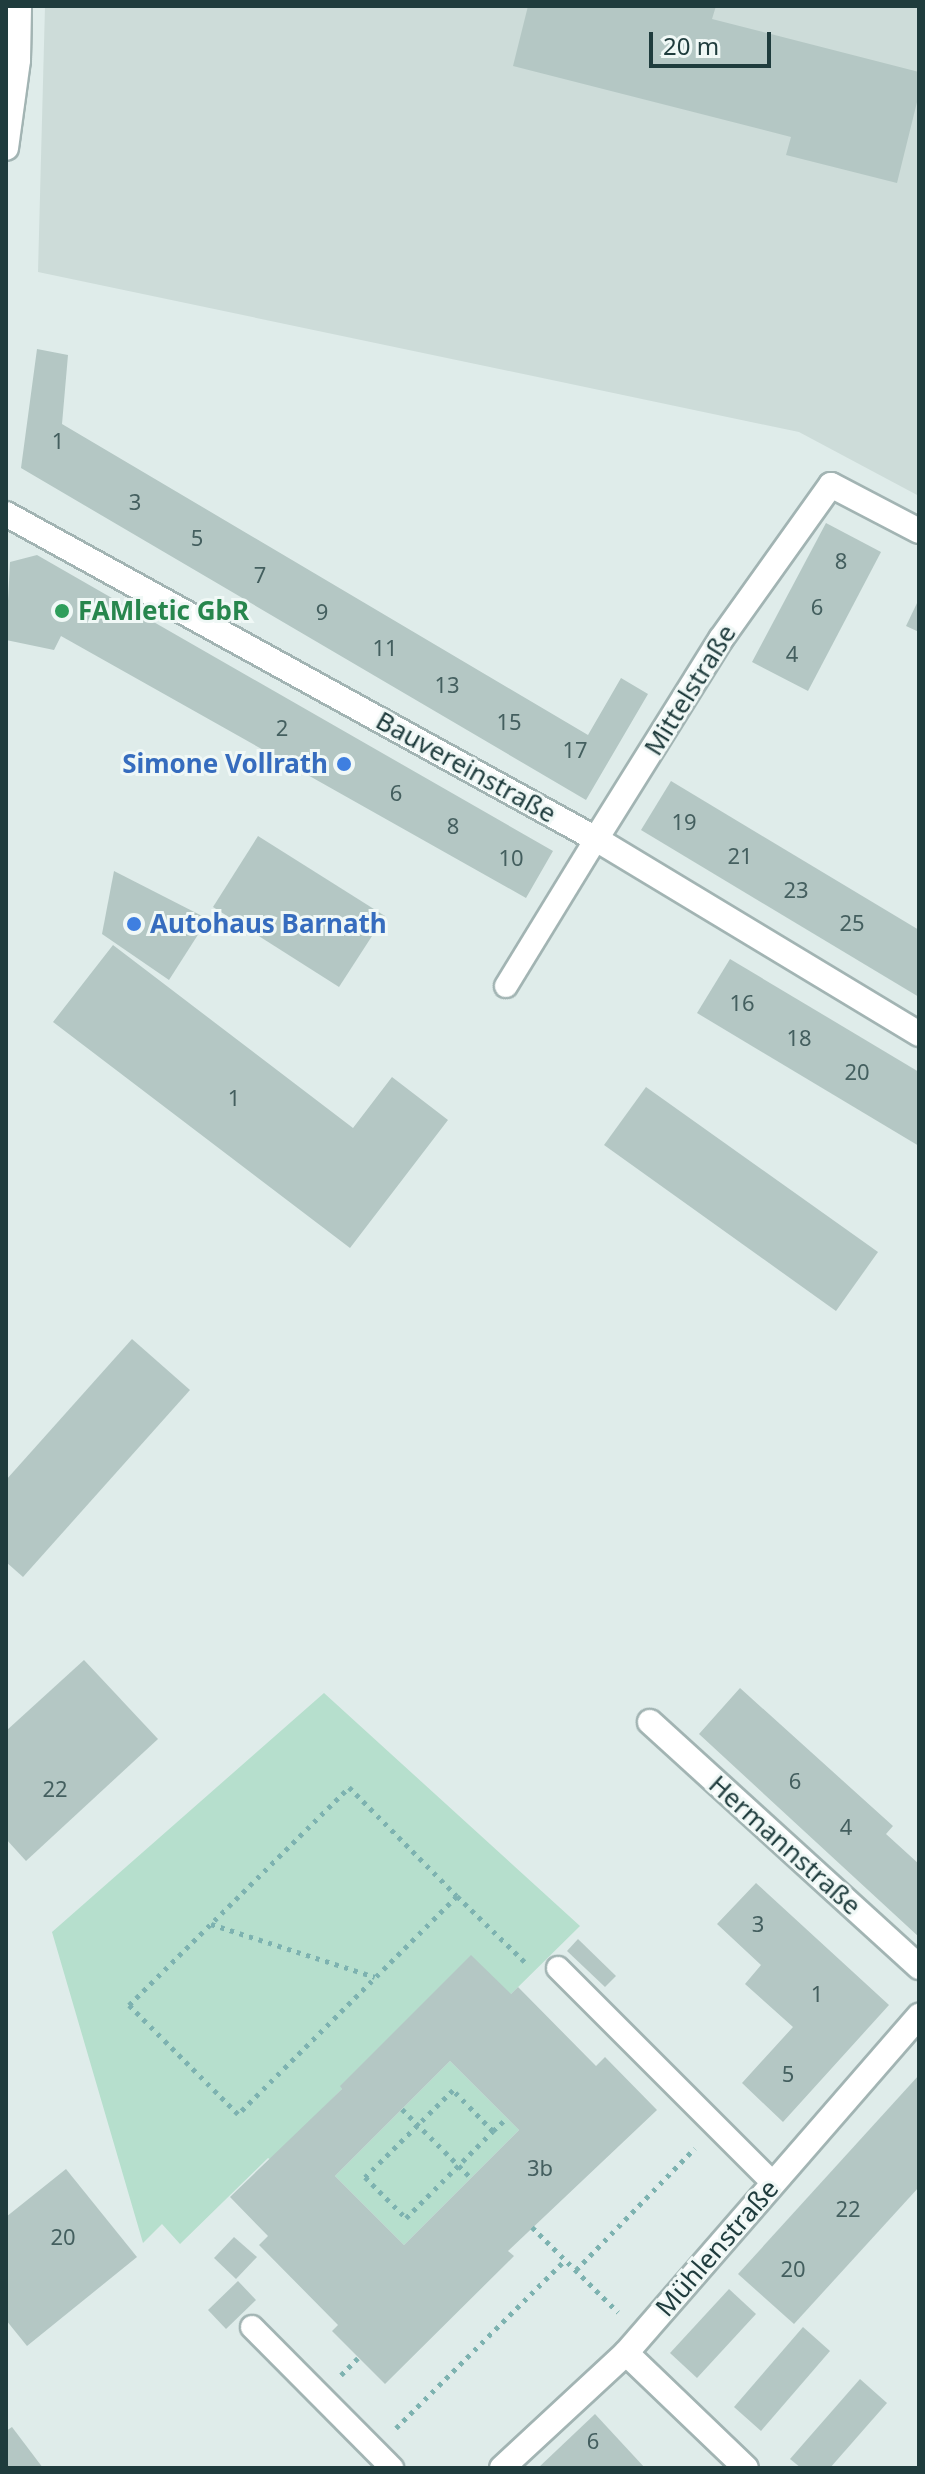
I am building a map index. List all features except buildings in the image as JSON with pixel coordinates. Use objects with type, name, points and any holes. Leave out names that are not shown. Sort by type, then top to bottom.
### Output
[{"type":"street","points":[[6,148],[18,60],[19,6]]},
{"type":"street","name":"Mittelstraße","points":[[596,839],[721,639],[831,485],[919,531]]},
{"type":"street","name":"Bauvereinstraße","points":[[6,514],[596,839],[919,1034]]},
{"type":"street","name":"Hermannstraße","points":[[650,1722],[919,1967]]},
{"type":"street","name":"Mühlenstraße","points":[[502,2468],[633,2344],[919,2016]]},
{"type":"street","points":[[633,2344],[746,2468]]},
{"type":"lane","name":"Mittelstraße","points":[[506,986],[596,839]]},
{"type":"lane","points":[[558,1968],[773,2183]]},
{"type":"lane","points":[[252,2327],[392,2468]]},
{"type":"path","points":[[457,1896],[238,2114],[129,2005],[349,1787],[545,1982],[558,1968]]},
{"type":"path","points":[[211,1924],[375,1977]]},
{"type":"path","points":[[493,2131],[453,2090],[365,2177],[406,2218],[507,2118]]},
{"type":"path","points":[[402,2109],[471,2178]]},
{"type":"path","points":[[576,2270],[696,2149],[679,2132],[700,2110]]},
{"type":"path","points":[[532,2227],[576,2270],[633,2344]]},
{"type":"path","points":[[374,2450],[565,2260]]},
{"type":"shaded area","points":[[45,6],[919,6],[919,496],[799,432],[38,272]]},
{"type":"green space","points":[[324,1693],[580,1926],[511,1994],[341,2086],[342,2089],[271,2160],[268,2158],[180,2244],[162,2224],[143,2243],[52,1932]]},
{"type":"green space","points":[[450,2061],[519,2130],[404,2245],[335,2176]]},
{"type":"place","name":"FAMletic GbR","points":[[62,611]]},
{"type":"place","name":"Simone Vollrath","points":[[344,764]]},
{"type":"place","name":"Autohaus Barnath","points":[[134,924]]}]
